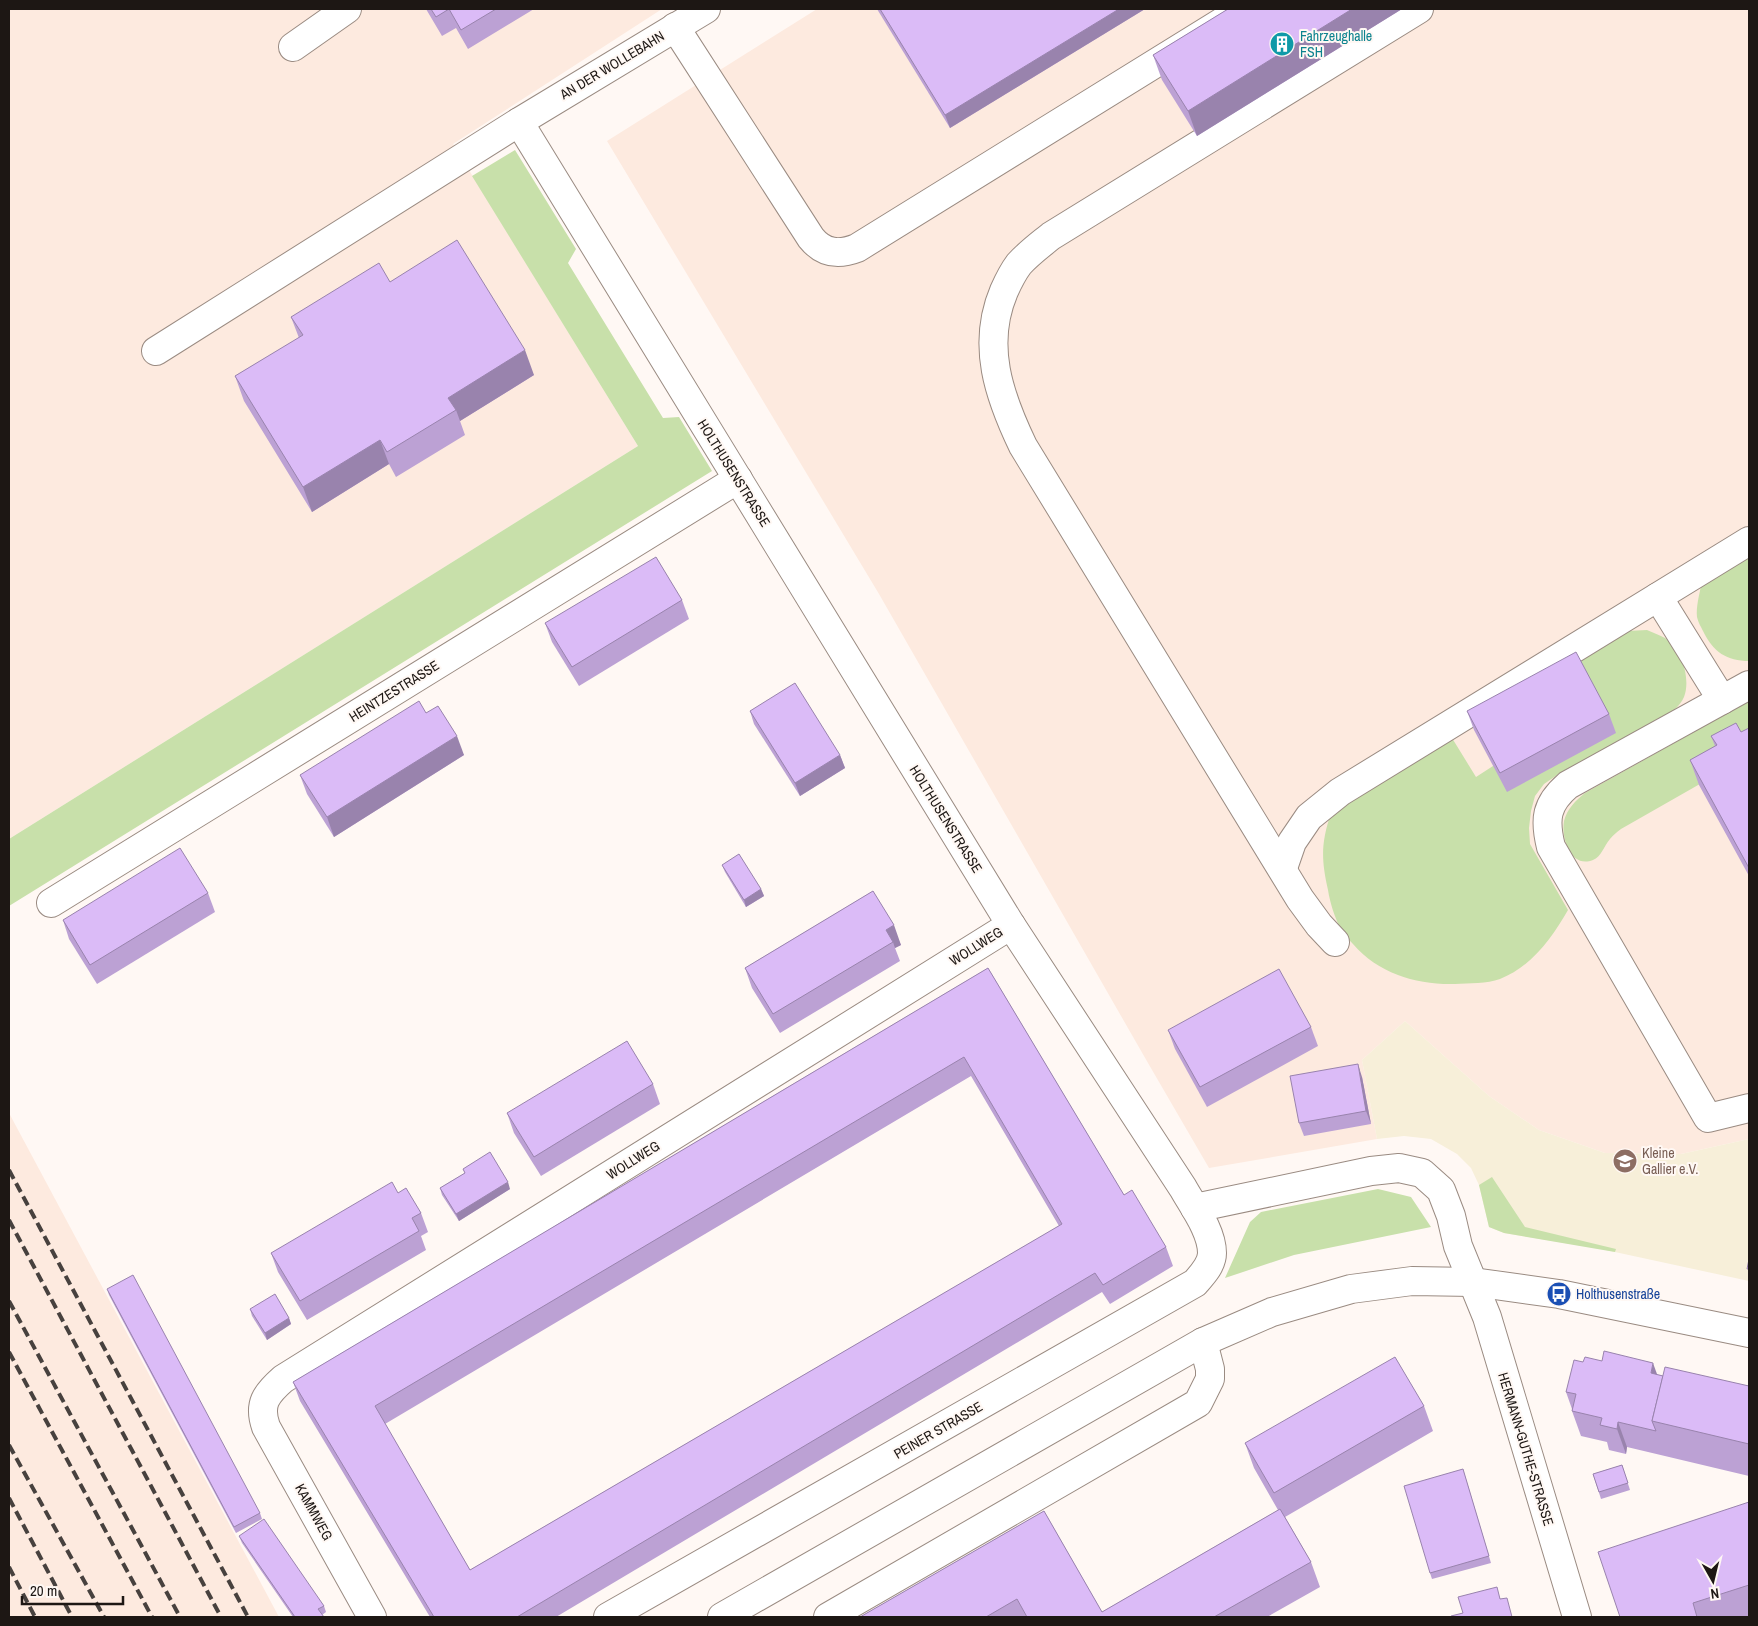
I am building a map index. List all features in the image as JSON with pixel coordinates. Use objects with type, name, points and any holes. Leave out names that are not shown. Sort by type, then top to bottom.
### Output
[{"type":"street","points":[[293,47],[347,9]]},
{"type":"street","name":"AN DER WOLLEBAHN","points":[[156,351],[519,122],[706,9]]},
{"type":"street","points":[[675,28],[811,238],[818,246],[828,252],[838,253],[857,248],[1243,9]]},
{"type":"street","points":[[1335,942],[1310,912],[1023,446],[1006,408],[994,366],[993,339],[996,310],[1009,279],[1031,251],[1051,236],[1420,9]]},
{"type":"street","name":"HOLTHUSENSTRASSE","points":[[519,122],[1011,924],[1195,1208]]},
{"type":"street","name":"HEINTZESTRASSE","points":[[51,903],[738,480]]},
{"type":"street","points":[[1283,868],[1292,842],[1309,817],[1340,792],[1749,541]]},
{"type":"street","points":[[1658,597],[1722,700]]},
{"type":"street","points":[[1749,685],[1568,785],[1557,795],[1550,807],[1547,819],[1547,833],[1551,848],[1708,1118],[1749,1108]]},
{"type":"street","name":"WOLLWEG","points":[[263,1404],[269,1392],[283,1379],[1011,924]]},
{"type":"street","points":[[1195,1208],[1371,1172],[1399,1168],[1422,1173],[1441,1190],[1451,1216],[1458,1246],[1473,1282]]},
{"type":"street","name":"PEINER STRASSE","points":[[608,1617],[1195,1283],[1206,1270],[1212,1253],[1207,1229],[1195,1208]]},
{"type":"street","points":[[722,1617],[1203,1342],[1272,1312],[1351,1289],[1412,1281],[1473,1282],[1559,1294],[1749,1333]]},
{"type":"street","name":"HERMANN-GUTHE-STRASSE","points":[[1473,1282],[1487,1317],[1577,1617]]},
{"type":"street","points":[[828,1617],[1198,1403],[1210,1379],[1210,1369],[1203,1342]]},
{"type":"street","name":"KAMMWEG","points":[[263,1404],[262,1417],[266,1426],[372,1617]]},
{"type":"shaded area","points":[[9,9],[662,9],[453,144],[638,446],[9,839]]},
{"type":"shaded area","points":[[817,9],[1749,9],[1749,1139],[1681,1154],[1605,1153],[1539,1130],[1489,1096],[1405,1021],[1362,1060],[1377,1139],[1209,1168],[879,594],[607,141]]},
{"type":"shaded area","name":"Kleine Gallier e.V.","points":[[1405,1021],[1489,1096],[1539,1130],[1605,1153],[1681,1154],[1749,1139],[1749,1281],[1601,1249],[1504,1233],[1489,1227],[1479,1185],[1471,1168],[1457,1154],[1431,1139],[1404,1136],[1377,1139],[1362,1060]]},
{"type":"shaded area","points":[[9,1113],[279,1617],[9,1617]]},
{"type":"green space","points":[[515,150],[576,249],[568,263],[663,418],[679,417],[712,471],[9,906],[9,839],[638,446],[472,176]]},
{"type":"green space","points":[[1749,555],[1749,661],[1741,661],[1727,657],[1711,645],[1698,621],[1697,613],[1701,586]]},
{"type":"green space","points":[[1647,630],[1665,638],[1671,643],[1684,665],[1686,690],[1678,706],[1665,717],[1560,773],[1544,784],[1535,796],[1529,828],[1530,844],[1568,910],[1548,941],[1531,959],[1511,974],[1495,981],[1484,983],[1441,984],[1413,980],[1387,970],[1363,954],[1341,930],[1330,900],[1324,869],[1323,851],[1325,833],[1331,813],[1452,738],[1476,777],[1493,766],[1578,657],[1627,631]]},
{"type":"green space","points":[[1749,701],[1749,756],[1621,829],[1611,838],[1596,859],[1585,862],[1573,856],[1566,843],[1563,828],[1564,821],[1575,802],[1585,793]]},
{"type":"green space","points":[[1492,1177],[1525,1227],[1616,1249],[1615,1252],[1504,1233],[1489,1227],[1479,1185]]},
{"type":"green space","points":[[1378,1189],[1411,1197],[1431,1227],[1294,1255],[1225,1278],[1250,1222],[1261,1212]]},
{"type":"building","points":[[431,9],[449,9],[436,17]]},
{"type":"building","points":[[449,9],[496,9],[461,30]]},
{"type":"building","points":[[880,9],[1119,9],[945,115]]},
{"type":"building","points":[[1228,9],[1352,9],[1188,111],[1153,55]]},
{"type":"building","points":[[457,240],[525,350],[448,398],[456,410],[387,452],[380,440],[303,487],[235,376],[303,335],[291,317],[379,263],[390,282]]},
{"type":"building","points":[[656,557],[682,600],[572,667],[545,623]]},
{"type":"building","points":[[1576,652],[1609,714],[1500,773],[1467,711]]},
{"type":"building","points":[[795,683],[840,755],[795,783],[750,711]]},
{"type":"building","points":[[419,701],[426,713],[438,706],[457,736],[327,817],[300,775]]},
{"type":"building","points":[[1736,723],[1741,732],[1749,728],[1749,868],[1690,760],[1717,745],[1711,736]]},
{"type":"building","points":[[180,848],[208,893],[90,965],[63,920]]},
{"type":"building","points":[[739,854],[761,889],[744,900],[722,865]]},
{"type":"building","points":[[873,891],[894,925],[886,930],[893,942],[773,1014],[745,968]]},
{"type":"building","points":[[988,968],[1124,1195],[1132,1190],[1166,1247],[1103,1285],[1095,1273],[517,1617],[434,1617],[293,1382]],"holes":[[[964,1057],[1062,1224],[470,1570],[375,1406]]]},
{"type":"building","points":[[1279,969],[1311,1027],[1200,1087],[1168,1030]]},
{"type":"building","points":[[627,1041],[653,1084],[534,1157],[507,1113]]},
{"type":"building","points":[[1358,1064],[1366,1111],[1299,1123],[1290,1076]]},
{"type":"building","points":[[490,1152],[508,1182],[456,1214],[440,1188],[465,1173],[463,1169]]},
{"type":"building","points":[[392,1182],[398,1193],[406,1188],[421,1213],[412,1218],[419,1231],[300,1301],[271,1253]]},
{"type":"building","points":[[133,1275],[260,1513],[234,1527],[107,1289]]},
{"type":"building","points":[[275,1294],[289,1318],[265,1333],[250,1309]]},
{"type":"building","points":[[1604,1351],[1653,1363],[1651,1373],[1663,1376],[1652,1421],[1656,1431],[1618,1422],[1617,1429],[1600,1425],[1602,1418],[1572,1411],[1576,1394],[1566,1392],[1574,1360],[1583,1362],[1585,1357],[1602,1361]]},
{"type":"building","points":[[1395,1357],[1424,1406],[1274,1493],[1245,1443]]},
{"type":"building","points":[[1665,1367],[1749,1386],[1749,1444],[1652,1421]]},
{"type":"building","points":[[1622,1465],[1628,1483],[1599,1492],[1593,1474]]},
{"type":"building","points":[[1463,1469],[1489,1556],[1430,1573],[1404,1486]]},
{"type":"building","points":[[1749,1502],[1749,1585],[1693,1603],[1697,1617],[1620,1617],[1598,1552]]},
{"type":"building","points":[[1280,1509],[1311,1562],[1214,1617],[1027,1617],[1017,1599],[986,1617],[860,1617],[1044,1511],[1102,1612]]},
{"type":"building","points":[[264,1519],[324,1606],[318,1609],[324,1617],[295,1617],[239,1536]]},
{"type":"building","points":[[1497,1587],[1500,1599],[1507,1598],[1512,1617],[1451,1617],[1463,1613],[1458,1597]]},
{"type":"railway","points":[[9,1170],[248,1617]]},
{"type":"railway","points":[[9,1220],[221,1617]]},
{"type":"railway","points":[[9,1301],[180,1617]]},
{"type":"railway","points":[[9,1352],[152,1617]]},
{"type":"railway","points":[[9,1445],[104,1617]]},
{"type":"railway","points":[[9,1498],[72,1617]]},
{"type":"railway","points":[[9,1567],[35,1617]]},
{"type":"place","name":"Fahrzeughalle FSH","points":[[1282,44]]},
{"type":"place","name":"Kleine Gallier e.V.","points":[[1625,1161]]},
{"type":"place","name":"Holthusenstraße","points":[[1559,1294]]}]
